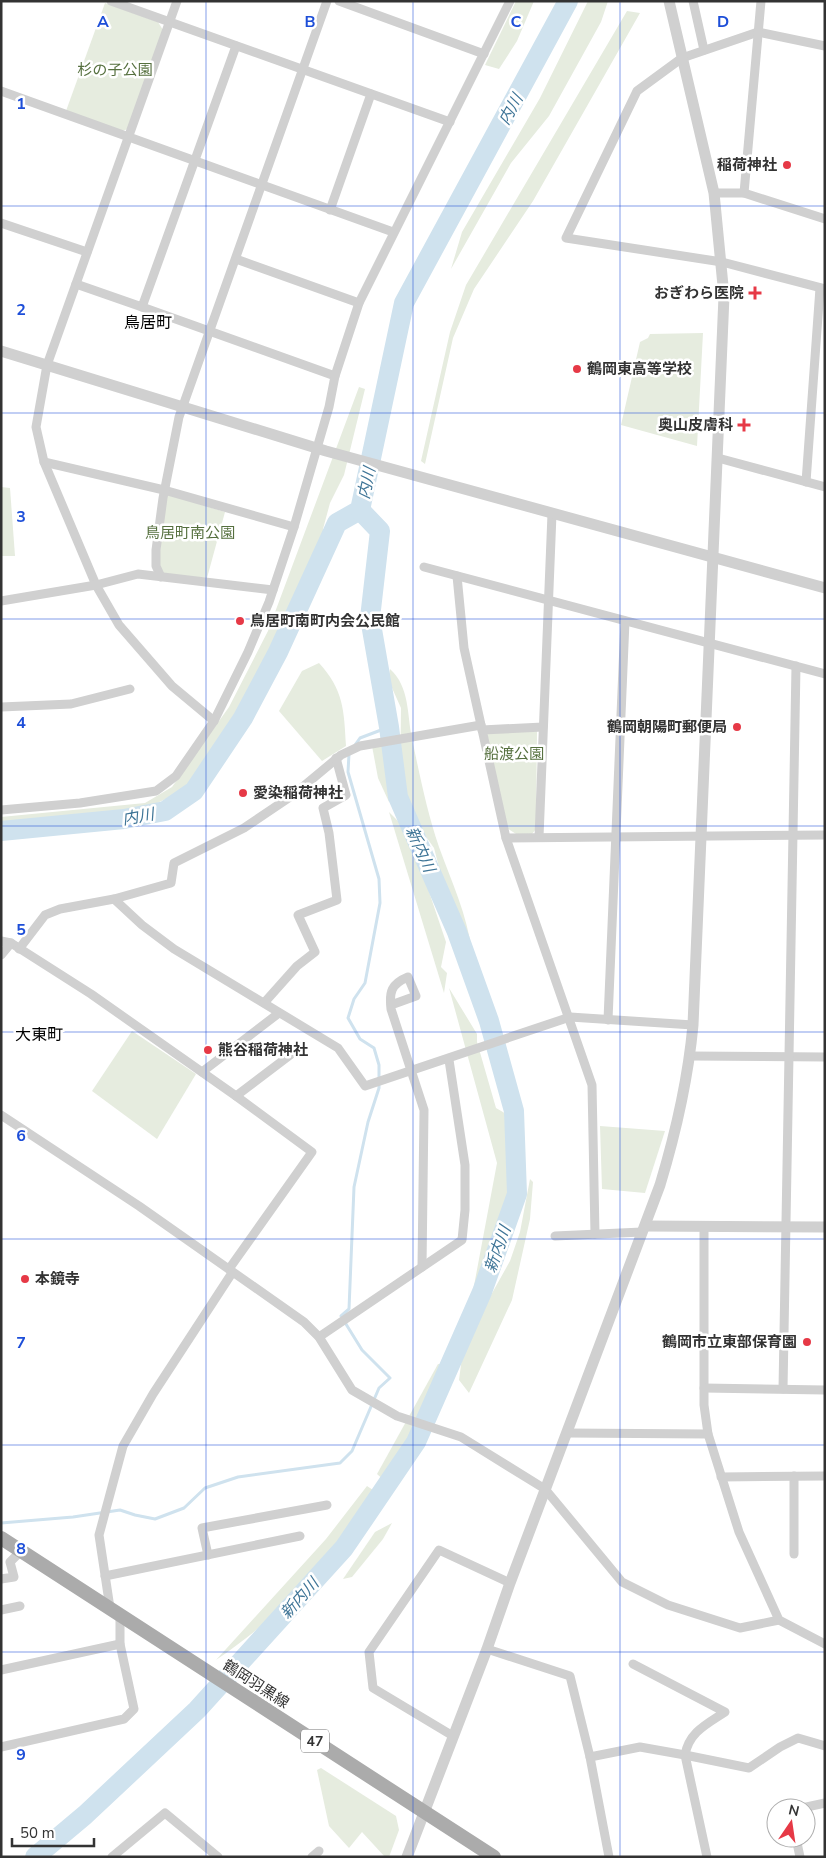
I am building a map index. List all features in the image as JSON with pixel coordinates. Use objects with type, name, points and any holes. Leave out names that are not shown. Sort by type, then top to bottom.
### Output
[{"type":"main road","name":"鶴岡羽黒線","points":[[1,1538],[494,1857]]},
{"type":"street","points":[[111,1],[450,122]]},
{"type":"street","points":[[177,1],[47,365],[36,427],[44,462],[96,585],[120,625],[172,686],[214,721]]},
{"type":"street","points":[[161,577],[156,566],[156,550],[164,490],[182,406],[304,70],[327,1]]},
{"type":"street","points":[[339,1],[484,54]]},
{"type":"street","points":[[1,803],[2,810],[80,803],[156,792],[176,776],[214,721],[247,655],[273,590],[321,450],[335,376],[359,303],[510,1]]},
{"type":"street","points":[[407,1857],[644,1229],[674,1139],[690,1056],[693,1025],[724,296],[714,193],[669,1]]},
{"type":"street","points":[[693,1],[704,50]]},
{"type":"street","points":[[744,193],[760,1]]},
{"type":"street","points":[[806,482],[823,289],[722,262],[566,238],[637,90],[682,58],[758,32],[825,46]]},
{"type":"street","points":[[142,307],[236,46]]},
{"type":"street","points":[[1,91],[394,232]]},
{"type":"street","points":[[330,210],[371,94]]},
{"type":"street","points":[[714,193],[744,193],[825,218]]},
{"type":"street","points":[[1,223],[87,252]]},
{"type":"street","points":[[236,259],[359,303]]},
{"type":"street","points":[[76,284],[335,376]]},
{"type":"street","points":[[1,351],[321,450],[825,588]]},
{"type":"street","points":[[718,458],[825,488]]},
{"type":"street","points":[[44,462],[164,490],[294,527]]},
{"type":"street","points":[[540,837],[547,600],[552,514]]},
{"type":"street","points":[[424,567],[825,674]]},
{"type":"street","points":[[1,600],[96,585],[138,574],[273,590]]},
{"type":"street","points":[[457,576],[464,648],[506,838],[592,1084],[595,1234]]},
{"type":"street","points":[[608,1020],[614,837],[625,620]]},
{"type":"street","points":[[783,1389],[796,666]]},
{"type":"street","points":[[1,707],[71,704],[130,689]]},
{"type":"street","points":[[20,949],[45,916],[60,909],[114,899],[171,883],[174,863],[244,828],[293,795],[336,758],[360,746],[425,734],[482,728],[543,727]]},
{"type":"street","points":[[264,1003],[297,966],[315,952],[298,915],[337,900],[329,834],[323,808],[346,795],[336,758]]},
{"type":"street","points":[[506,838],[825,835]]},
{"type":"street","points":[[114,899],[142,925],[174,948],[338,1048],[365,1086],[453,1058],[570,1017],[693,1025]]},
{"type":"street","points":[[1,941],[11,943],[91,994],[312,1152],[230,1271],[153,1394],[124,1446],[100,1535],[105,1576],[115,1612],[134,1709],[124,1719],[1,1746]]},
{"type":"street","points":[[1,955],[11,943]]},
{"type":"street","points":[[391,1005],[424,1110],[422,1267]]},
{"type":"street","points":[[202,1072],[279,1013]]},
{"type":"street","points":[[236,1096],[302,1046]]},
{"type":"street","points":[[690,1056],[825,1057]]},
{"type":"street","points":[[319,1337],[462,1240],[465,1210],[465,1165],[453,1058]]},
{"type":"street","points":[[1,1115],[139,1206],[304,1322],[319,1337],[352,1390],[397,1416],[461,1437],[545,1489],[622,1582],[668,1606],[740,1628],[779,1620]]},
{"type":"street","points":[[556,1236],[644,1229],[825,1226]]},
{"type":"street","points":[[704,1227],[704,1388],[708,1434],[739,1532],[779,1620],[825,1644]]},
{"type":"street","points":[[704,1388],[825,1390]]},
{"type":"street","points":[[567,1433],[708,1434]]},
{"type":"street","points":[[721,1476],[825,1476]]},
{"type":"street","points":[[794,1476],[794,1554]]},
{"type":"street","points":[[208,1555],[202,1528],[327,1504]]},
{"type":"street","points":[[105,1576],[300,1536]]},
{"type":"street","points":[[453,1736],[373,1688],[369,1652],[438,1550],[510,1583]]},
{"type":"street","points":[[1,1579],[14,1577],[10,1562],[22,1551]]},
{"type":"street","points":[[1,1610],[20,1606]]},
{"type":"street","points":[[1,1670],[120,1644]]},
{"type":"street","points":[[487,1649],[570,1676],[590,1757],[609,1857]]},
{"type":"street","points":[[633,1664],[725,1712],[702,1728],[688,1741],[685,1754],[707,1857]]},
{"type":"street","points":[[590,1757],[640,1747],[685,1754],[749,1768],[780,1746],[798,1738],[825,1746]]},
{"type":"street","points":[[112,1857],[166,1813],[218,1857]]},
{"type":"green space","points":[[516,1],[534,1],[517,41],[499,69],[485,65]]},
{"type":"green space","points":[[588,1],[608,1],[601,22],[549,116],[511,163],[451,269],[462,232],[540,98]]},
{"type":"green space","name":"杉の子公園","points":[[105,3],[158,22],[163,30],[128,129],[122,131],[66,111]]},
{"type":"green space","points":[[627,11],[640,13],[533,201],[474,289],[453,338],[425,464],[421,461],[450,332],[466,285]]},
{"type":"green space","points":[[703,333],[697,446],[621,425],[640,342],[648,338],[650,334]]},
{"type":"green space","points":[[359,387],[365,389],[344,475],[330,503],[323,529],[325,533],[321,548],[310,559],[305,579],[265,661],[221,740],[191,782],[176,794],[153,805],[129,813],[1,824],[1,817],[145,803],[172,787],[229,707],[268,631]]},
{"type":"green space","points":[[1,487],[10,488],[15,556],[1,556]]},
{"type":"green space","name":"鳥居町南公園","points":[[166,494],[225,512],[207,578],[162,574],[159,561]]},
{"type":"green space","points":[[319,663],[338,692],[343,711],[346,746],[322,761],[279,711],[302,671]]},
{"type":"green space","points":[[390,669],[401,684],[407,702],[412,739],[427,807],[439,847],[463,912],[472,952],[463,927],[449,905],[434,848],[412,817],[400,787],[401,708],[388,679]]},
{"type":"green space","name":"船渡公園","points":[[537,731],[536,829],[532,834],[516,834],[507,828],[487,733]]},
{"type":"green space","points":[[372,746],[383,746],[393,788],[389,802],[378,778]]},
{"type":"green space","points":[[389,812],[402,825],[426,883],[446,942],[441,967],[447,973],[444,993]]},
{"type":"green space","points":[[449,988],[477,1034],[477,1042],[496,1108],[508,1115],[514,1190],[494,1247],[473,1291],[497,1163]]},
{"type":"green space","points":[[132,1031],[196,1074],[157,1139],[92,1091]]},
{"type":"green space","points":[[600,1126],[665,1131],[645,1193],[602,1189]]},
{"type":"green space","points":[[530,1179],[533,1182],[530,1219],[512,1300],[469,1393],[459,1380],[462,1357],[486,1304],[510,1261],[520,1232]]},
{"type":"green space","points":[[438,1364],[446,1365],[408,1450],[385,1481],[377,1474]]},
{"type":"green space","points":[[367,1486],[376,1492],[348,1536],[325,1565],[281,1609],[216,1660],[326,1539]]},
{"type":"green space","points":[[392,1523],[383,1539],[352,1577],[343,1579],[375,1532]]},
{"type":"green space","points":[[321,1768],[396,1816],[399,1830],[389,1857],[385,1857],[362,1832],[349,1848],[329,1826],[317,1770]]},
{"type":"waterway","name":"内川","points":[[1,831],[124,819],[165,811],[194,791],[243,718],[278,652],[337,523],[360,510],[404,303],[568,1]]},
{"type":"waterway","name":"新内川","points":[[35,1857],[85,1815],[197,1710],[344,1548],[416,1442],[482,1292],[517,1194],[514,1111],[489,1021],[457,932],[398,797],[389,727],[370,618],[380,531],[360,510]]},
{"type":"waterway","points":[[355,745],[360,738],[389,727]]},
{"type":"waterway","points":[[1,1523],[73,1517],[120,1510],[155,1519],[184,1508],[205,1488],[238,1477],[340,1463],[352,1451],[379,1388],[390,1378],[362,1350],[341,1316],[349,1309],[354,1187],[368,1122],[379,1088],[379,1065],[374,1048],[360,1039],[348,1018],[354,999],[365,983],[380,903],[379,879],[348,772],[349,754]]},
{"type":"place","name":"稲荷神社","points":[[787,165]]},
{"type":"place","name":"おぎわら医院","points":[[755,293]]},
{"type":"place","name":"鶴岡東高等学校","points":[[577,369]]},
{"type":"place","name":"奥山皮膚科","points":[[744,425]]},
{"type":"place","name":"鳥居町南町内会公民館","points":[[240,621]]},
{"type":"place","name":"鶴岡朝陽町郵便局","points":[[737,727]]},
{"type":"place","name":"愛染稲荷神社","points":[[243,793]]},
{"type":"place","name":"熊谷稲荷神社","points":[[208,1050]]},
{"type":"place","name":"本鏡寺","points":[[25,1279]]},
{"type":"place","name":"鶴岡市立東部保育園","points":[[807,1342]]},
{"type":"district","name":"鳥居町","points":[[148,322]]},
{"type":"district","name":"大東町","points":[[39,1034]]}]
